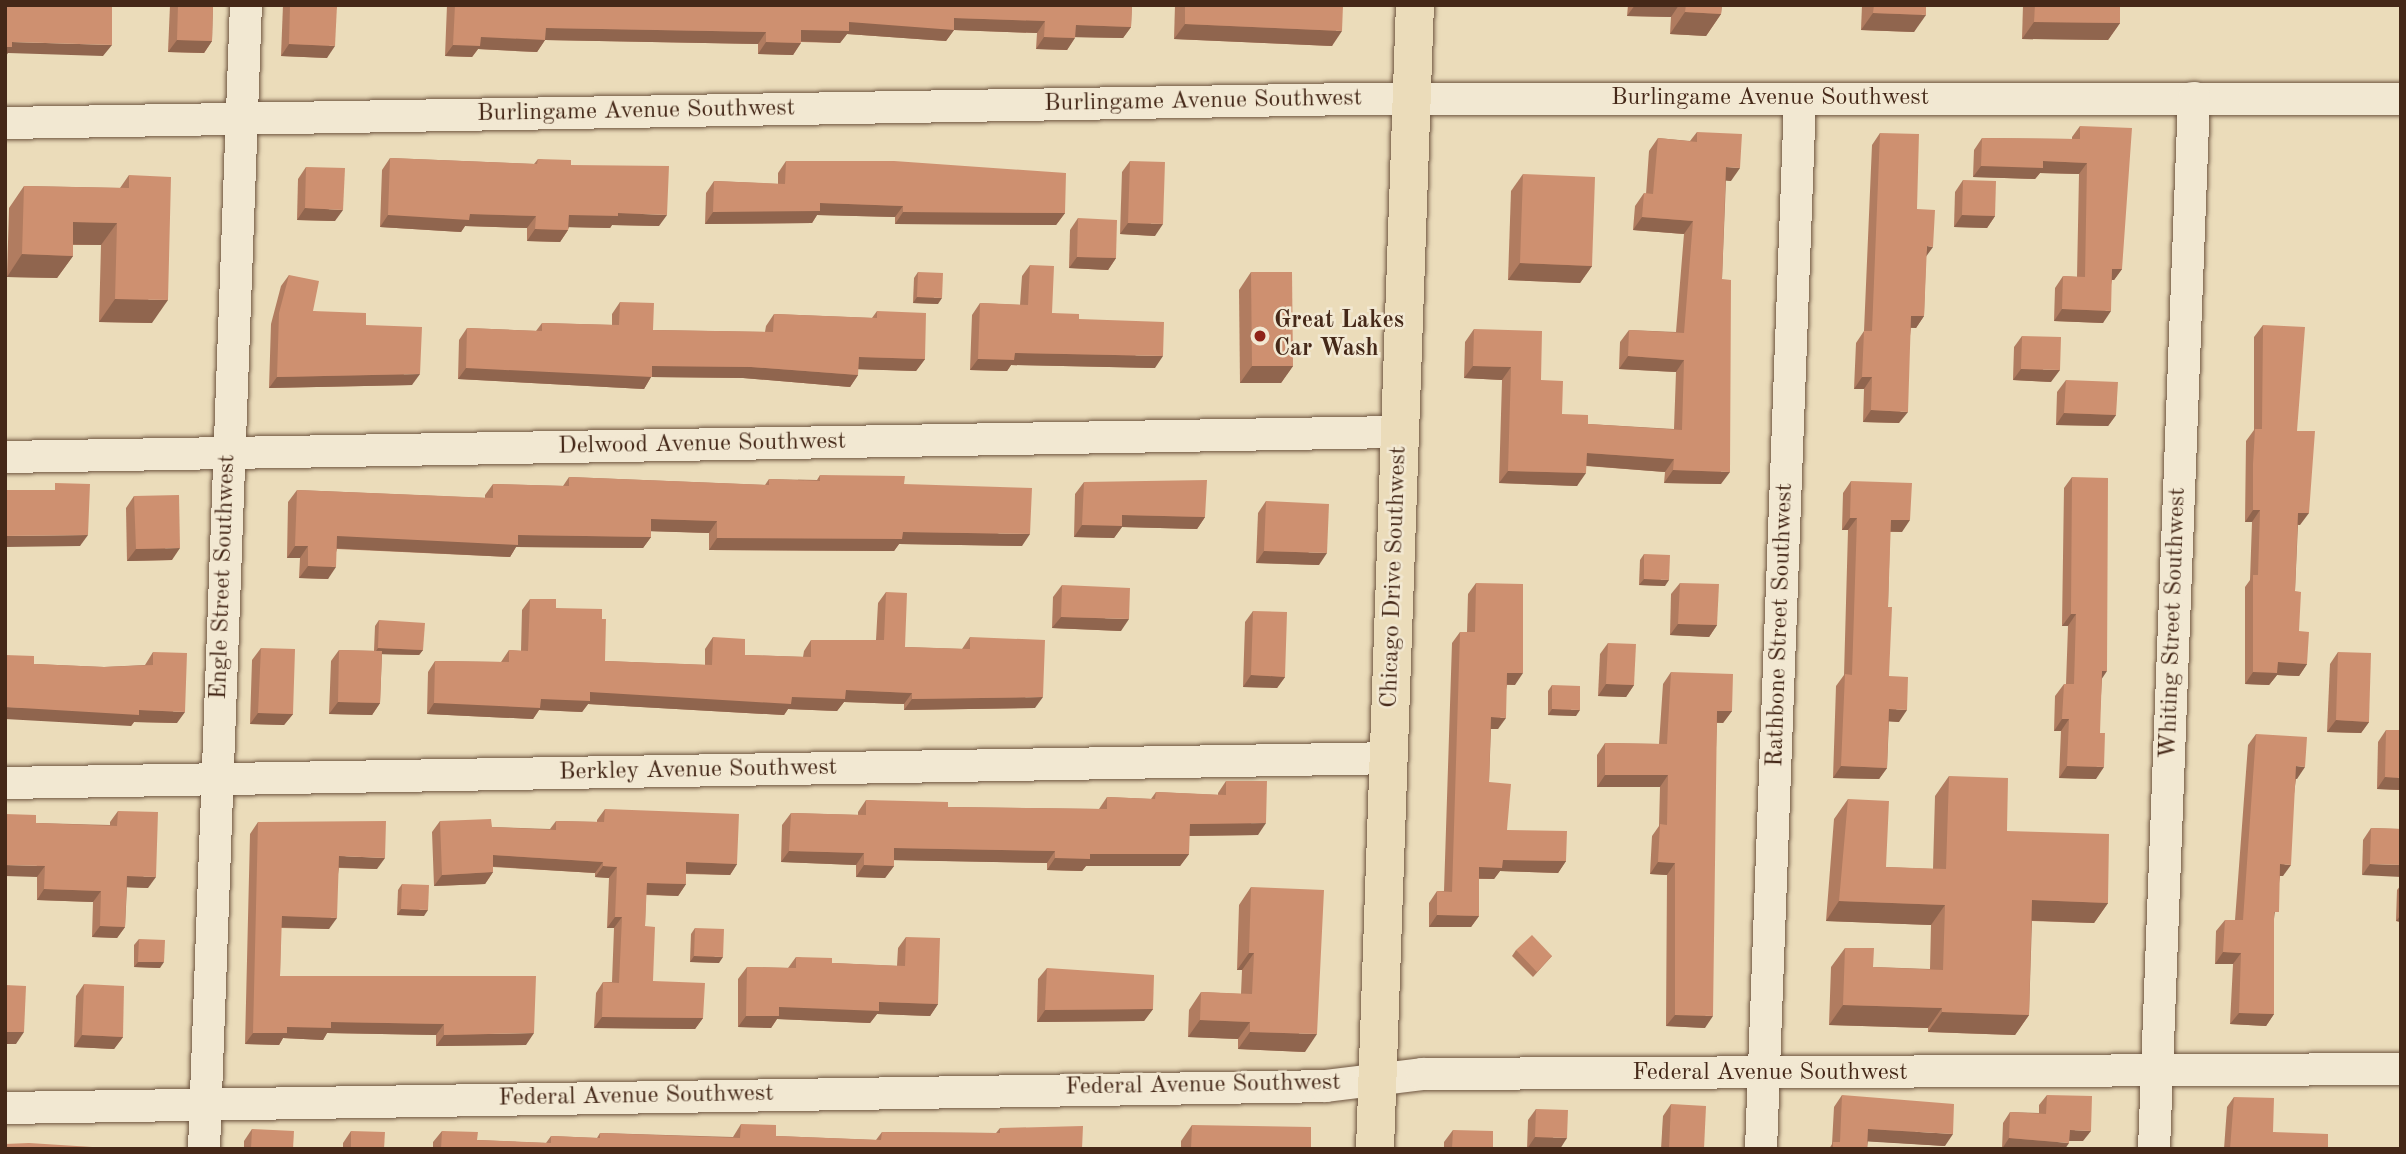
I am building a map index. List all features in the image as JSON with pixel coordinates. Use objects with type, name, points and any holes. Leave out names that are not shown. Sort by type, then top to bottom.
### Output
[{"type":"main road","name":"Chicago Drive Southwest","points":[[1375,1149],[1415,5]]},
{"type":"street","name":"Engle Street Southwest","points":[[204,1149],[246,5]]},
{"type":"street","name":"Burlingame Avenue Southwest","points":[[5,123],[1410,98],[2401,99]]},
{"type":"street","name":"Whiting Street Southwest","points":[[2154,1149],[2193,98]]},
{"type":"street","name":"Rathbone Street Southwest","points":[[1761,1149],[1800,100]]},
{"type":"street","name":"Delwood Avenue Southwest","points":[[5,457],[1399,432]]},
{"type":"street","name":"Berkley Avenue Southwest","points":[[5,783],[1390,758]]},
{"type":"street","name":"Federal Avenue Southwest","points":[[5,1108],[1326,1086],[1422,1074],[1764,1075],[2401,1069]]},
{"type":"building","points":[[5,5],[112,5],[112,45],[12,42],[12,47],[5,47]]},
{"type":"building","points":[[178,5],[213,5],[212,41],[177,40]]},
{"type":"building","points":[[290,5],[337,5],[335,46],[289,44]]},
{"type":"building","points":[[455,5],[1132,5],[1131,27],[1076,25],[1075,38],[1044,37],[1045,21],[954,18],[954,30],[849,22],[849,31],[801,30],[801,43],[766,42],[766,32],[546,28],[545,40],[481,37],[480,46],[453,45]]},
{"type":"building","points":[[1185,5],[1343,5],[1342,31],[1185,24]]},
{"type":"building","points":[[1686,5],[1722,5],[1721,14],[1685,12]]},
{"type":"building","points":[[1874,5],[1926,5],[1926,15],[1873,13]]},
{"type":"building","points":[[2035,5],[2120,5],[2120,23],[2034,22]]},
{"type":"building","points":[[2080,126],[2132,128],[2122,269],[2112,269],[2111,311],[2062,309],[2063,276],[2085,277],[2087,163],[2043,161],[2043,168],[1981,166],[1982,138],[2080,139]]},
{"type":"building","points":[[1697,132],[1742,134],[1740,168],[1726,167],[1722,279],[1731,280],[1730,472],[1673,470],[1674,459],[1587,453],[1586,473],[1508,471],[1511,367],[1473,366],[1474,329],[1542,331],[1541,380],[1563,381],[1562,414],[1588,415],[1588,424],[1682,430],[1684,360],[1628,356],[1629,330],[1684,333],[1693,221],[1642,217],[1644,193],[1653,194],[1658,138],[1697,142]]},
{"type":"building","points":[[1880,133],[1919,134],[1917,209],[1935,210],[1933,247],[1927,246],[1924,316],[1911,316],[1908,412],[1871,410],[1872,377],[1862,377],[1864,331],[1872,331]]},
{"type":"building","points":[[390,158],[537,164],[538,159],[571,160],[571,165],[669,166],[667,215],[569,215],[568,230],[535,229],[536,216],[470,214],[469,220],[388,215]]},
{"type":"building","points":[[786,161],[894,161],[1066,173],[1065,213],[903,212],[903,206],[820,203],[820,211],[713,212],[714,181],[785,184]]},
{"type":"building","points":[[1130,161],[1165,162],[1163,224],[1128,223]]},
{"type":"building","points":[[306,167],[345,168],[343,210],[305,208]]},
{"type":"building","points":[[1523,174],[1595,177],[1592,266],[1520,263]]},
{"type":"building","points":[[129,175],[171,177],[168,300],[115,299],[117,223],[73,222],[73,256],[22,254],[24,186],[129,188]]},
{"type":"building","points":[[1963,180],[1996,181],[1995,216],[1962,215]]},
{"type":"building","points":[[1078,218],[1117,220],[1116,258],[1077,257]]},
{"type":"building","points":[[1030,265],[1054,266],[1052,313],[1079,314],[1079,319],[1164,322],[1163,356],[1015,353],[1014,360],[978,359],[980,303],[1028,305]]},
{"type":"building","points":[[918,272],[943,273],[942,298],[917,297]]},
{"type":"building","points":[[1251,272],[1292,272],[1293,366],[1252,366]]},
{"type":"building","points":[[289,275],[319,281],[313,311],[366,313],[366,325],[422,327],[420,374],[277,377],[279,313]]},
{"type":"building","points":[[620,302],[654,303],[653,330],[773,332],[774,314],[877,318],[877,311],[926,313],[925,359],[859,357],[858,375],[751,367],[652,366],[652,377],[466,368],[467,328],[542,331],[542,323],[619,325]]},
{"type":"building","points":[[2263,325],[2305,327],[2297,431],[2315,431],[2309,513],[2298,513],[2295,591],[2301,592],[2299,631],[2309,632],[2307,664],[2278,662],[2277,673],[2253,672],[2253,575],[2258,575],[2260,510],[2253,510],[2253,464],[2255,429],[2262,429]]},
{"type":"building","points":[[2022,336],[2061,337],[2060,370],[2021,369]]},
{"type":"building","points":[[2066,380],[2118,382],[2116,415],[2064,413]]},
{"type":"building","points":[[820,475],[905,476],[904,484],[1032,488],[1030,534],[903,532],[902,539],[717,538],[717,521],[651,519],[651,537],[518,535],[518,545],[337,536],[336,567],[308,566],[308,546],[295,546],[297,490],[493,498],[493,484],[569,486],[569,477],[769,485],[769,479],[820,481]]},
{"type":"building","points":[[2072,477],[2108,478],[2107,671],[2102,671],[2100,733],[2105,733],[2104,767],[2067,766],[2069,719],[2062,719],[2064,684],[2074,684],[2076,614],[2071,614]]},
{"type":"building","points":[[1207,480],[1205,517],[1122,515],[1122,526],[1082,525],[1084,482]]},
{"type":"building","points":[[1851,481],[1912,483],[1910,520],[1891,520],[1888,607],[1892,607],[1889,676],[1908,677],[1907,710],[1889,709],[1887,768],[1841,766],[1845,674],[1852,675],[1857,518],[1850,518]]},
{"type":"building","points":[[55,483],[90,484],[88,535],[5,536],[5,490],[55,490]]},
{"type":"building","points":[[179,495],[180,548],[136,549],[134,496]]},
{"type":"building","points":[[1266,501],[1329,504],[1327,553],[1264,551]]},
{"type":"building","points":[[1644,554],[1670,555],[1669,580],[1644,579]]},
{"type":"building","points":[[1476,583],[1523,584],[1523,673],[1507,673],[1506,718],[1491,717],[1489,782],[1511,784],[1507,830],[1567,831],[1566,861],[1503,860],[1502,868],[1479,867],[1479,916],[1437,915],[1437,891],[1452,892],[1460,632],[1475,632]]},
{"type":"building","points":[[1680,583],[1719,584],[1717,625],[1678,624]]},
{"type":"building","points":[[1062,585],[1130,588],[1129,619],[1061,617]]},
{"type":"building","points":[[886,592],[907,593],[905,647],[970,649],[970,637],[1045,640],[1043,697],[912,699],[912,693],[846,690],[845,699],[792,697],[791,704],[590,692],[590,701],[541,699],[540,708],[434,703],[435,661],[509,662],[509,650],[528,651],[530,599],[556,599],[556,608],[602,609],[602,619],[606,619],[605,661],[712,665],[713,637],[745,639],[745,655],[811,657],[811,640],[884,640]]},
{"type":"building","points":[[1253,611],[1287,612],[1285,677],[1251,675]]},
{"type":"building","points":[[379,620],[425,623],[423,650],[378,648]]},
{"type":"building","points":[[1608,643],[1636,644],[1634,685],[1606,684]]},
{"type":"building","points":[[261,648],[295,649],[293,714],[258,713]]},
{"type":"building","points":[[339,650],[382,651],[380,703],[338,702]]},
{"type":"building","points":[[153,652],[187,653],[185,712],[139,710],[139,715],[5,707],[5,655],[34,656],[34,664],[104,667],[153,665]]},
{"type":"building","points":[[2338,652],[2371,653],[2369,722],[2336,720]]},
{"type":"building","points":[[1671,672],[1733,674],[1732,711],[1717,711],[1713,1016],[1675,1015],[1675,863],[1658,862],[1660,824],[1667,825],[1668,775],[1605,775],[1605,743],[1667,744]]},
{"type":"building","points":[[1552,685],[1580,686],[1580,710],[1552,709]]},
{"type":"building","points":[[2386,730],[2401,730],[2401,778],[2385,777]]},
{"type":"building","points":[[2256,734],[2307,737],[2305,767],[2296,766],[2291,865],[2280,864],[2279,912],[2274,912],[2274,1014],[2239,1013],[2241,953],[2223,952],[2225,920],[2243,920]]},
{"type":"building","points":[[1949,776],[2008,778],[2007,831],[2109,834],[2108,903],[2032,900],[2029,1015],[1942,1012],[1942,1008],[1843,1005],[1845,948],[1874,948],[1873,967],[1943,970],[1945,905],[1839,901],[1848,799],[1889,801],[1886,867],[1946,869]]},
{"type":"building","points":[[1226,781],[1267,781],[1266,823],[1190,824],[1189,854],[1090,854],[1090,859],[1055,858],[1055,851],[894,848],[894,866],[864,865],[864,853],[789,851],[791,813],[866,815],[866,800],[948,802],[948,807],[1107,809],[1107,797],[1155,799],[1156,792],[1226,795]]},
{"type":"building","points":[[605,809],[739,814],[737,864],[686,862],[686,884],[647,883],[645,926],[655,927],[653,981],[705,983],[703,1018],[602,1017],[603,982],[619,983],[622,917],[615,917],[617,867],[603,866],[603,862],[493,855],[493,872],[442,875],[440,821],[491,819],[492,827],[556,830],[556,821],[604,822]]},
{"type":"building","points":[[118,811],[158,812],[156,877],[127,876],[125,927],[100,926],[101,891],[44,889],[45,866],[5,865],[5,814],[36,815],[36,823],[117,826]]},
{"type":"building","points":[[386,821],[385,858],[339,856],[337,918],[282,916],[280,976],[536,976],[534,1033],[444,1035],[444,1024],[331,1022],[331,1028],[287,1027],[287,1033],[253,1033],[258,822]]},
{"type":"building","points":[[2371,828],[2401,829],[2401,865],[2370,864]]},
{"type":"building","points":[[402,884],[429,885],[428,910],[401,909]]},
{"type":"building","points":[[1251,887],[1324,890],[1317,1034],[1250,1032],[1250,1022],[1200,1020],[1201,992],[1252,994],[1254,953],[1249,953]]},
{"type":"building","points":[[695,928],[724,929],[723,957],[694,956]]},
{"type":"building","points":[[1532,935],[1552,956],[1537,972],[1516,950]]},
{"type":"building","points":[[906,937],[940,938],[938,1004],[879,1002],[879,1011],[779,1007],[779,1016],[746,1016],[747,967],[796,968],[796,957],[832,958],[832,963],[905,966]]},
{"type":"building","points":[[139,939],[165,940],[164,962],[138,962]]},
{"type":"building","points":[[1047,968],[1154,975],[1153,1009],[1045,1010]]},
{"type":"building","points":[[84,984],[124,986],[123,1037],[82,1035]]},
{"type":"building","points":[[5,985],[26,986],[24,1032],[5,1032]]},
{"type":"building","points":[[1842,1095],[1954,1104],[1953,1134],[1868,1129],[1867,1149],[1833,1149],[1833,1142],[1840,1142]]},
{"type":"building","points":[[2047,1095],[2092,1096],[2091,1131],[2070,1130],[2069,1143],[2009,1138],[2010,1112],[2046,1114]]},
{"type":"building","points":[[2234,1097],[2274,1098],[2273,1132],[2328,1134],[2328,1149],[2230,1149]]},
{"type":"building","points":[[1671,1104],[1706,1106],[1704,1149],[1669,1149]]},
{"type":"building","points":[[1536,1109],[1568,1110],[1567,1138],[1535,1137]]},
{"type":"building","points":[[741,1124],[776,1125],[776,1136],[881,1140],[882,1132],[1000,1133],[1000,1128],[1083,1126],[1082,1149],[441,1149],[442,1131],[478,1132],[477,1140],[551,1143],[551,1136],[600,1138],[600,1133],[740,1138]]},
{"type":"building","points":[[1192,1125],[1311,1127],[1311,1149],[1191,1149]]},
{"type":"building","points":[[252,1129],[294,1131],[293,1149],[251,1149]]},
{"type":"building","points":[[1453,1130],[1493,1131],[1493,1149],[1452,1149]]},
{"type":"building","points":[[351,1131],[385,1132],[384,1149],[351,1149]]},
{"type":"building","points":[[5,1144],[124,1149],[5,1149]]},
{"type":"place","name":"Great Lakes Car Wash","points":[[1260,336]]}]
